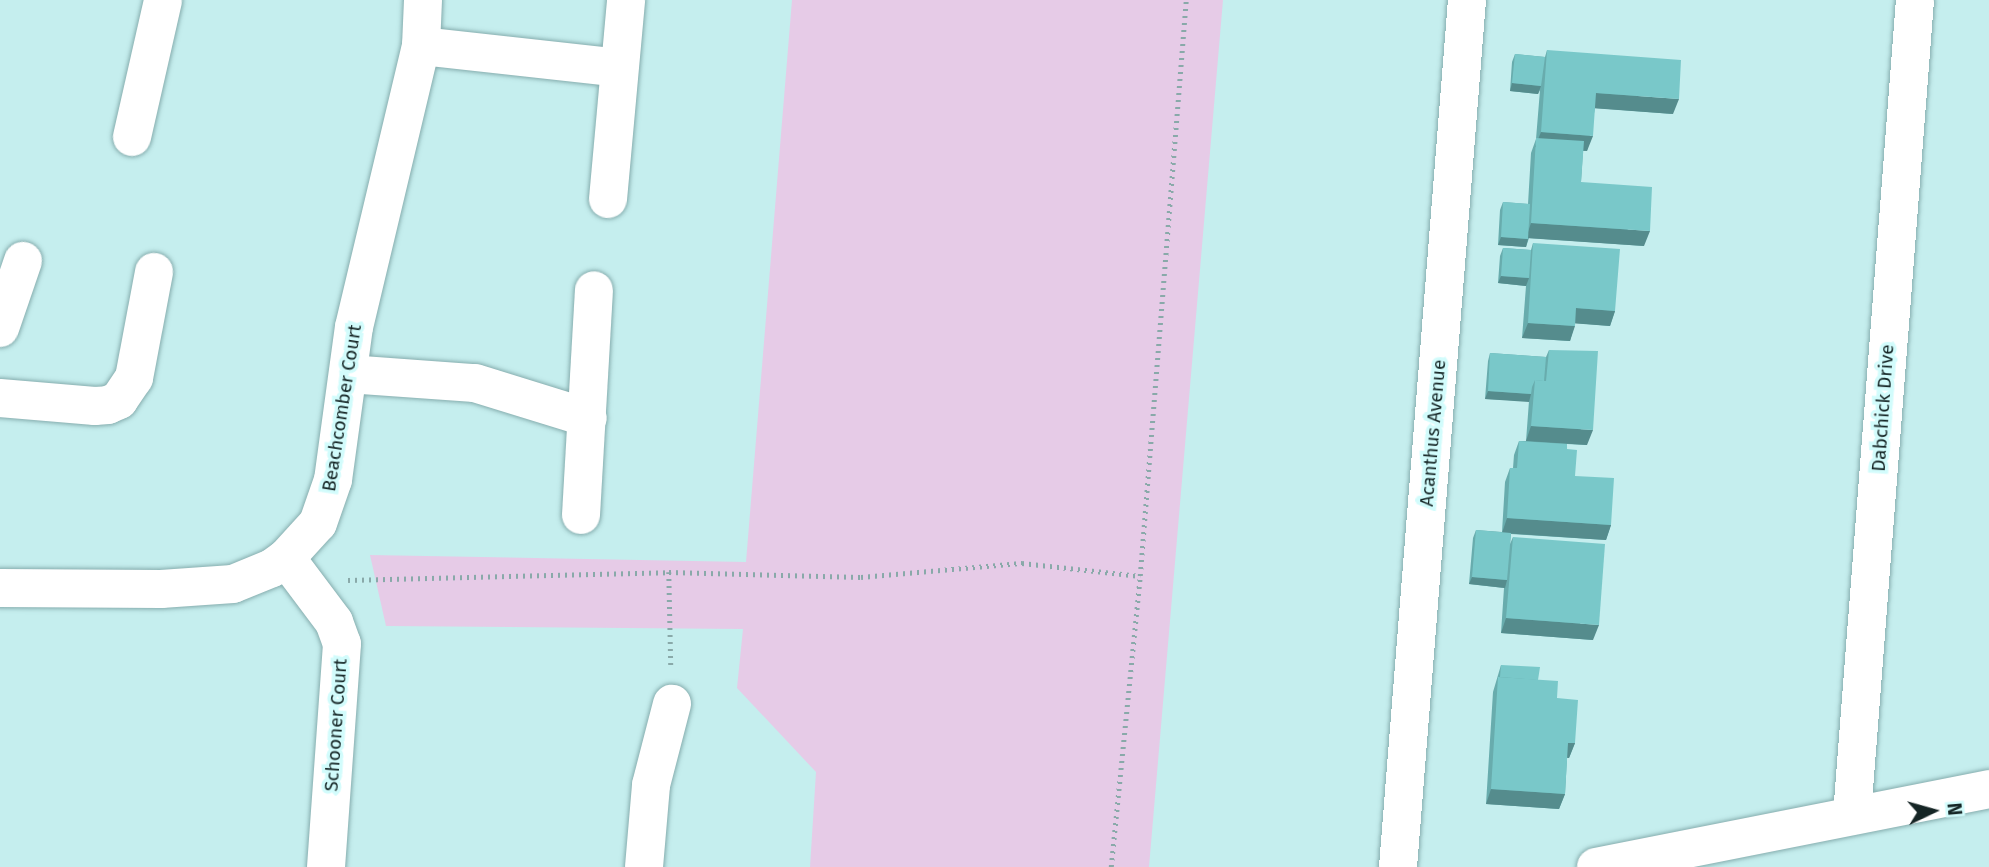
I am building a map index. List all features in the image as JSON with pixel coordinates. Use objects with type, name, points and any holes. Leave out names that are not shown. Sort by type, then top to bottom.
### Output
[{"type":"street","points":[[132,137],[163,0]]},
{"type":"street","name":"Beachcomber Court","points":[[0,588],[209,588],[254,576],[286,558],[318,523],[327,503],[354,327],[421,47],[423,0]]},
{"type":"street","points":[[608,199],[626,0]]},
{"type":"street","name":"Acanthus Avenue","points":[[1398,867],[1467,0]]},
{"type":"street","name":"Dabchick Drive","points":[[1852,815],[1915,0]]},
{"type":"street","points":[[421,47],[619,68]]},
{"type":"street","points":[[0,328],[23,261]]},
{"type":"street","points":[[0,398],[95,406],[108,405],[119,400],[134,379],[154,272]]},
{"type":"street","points":[[581,515],[594,290]]},
{"type":"street","points":[[348,374],[475,383],[588,418]]},
{"type":"street","name":"Schooner Court","points":[[286,558],[334,622],[342,644],[326,867]]},
{"type":"street","points":[[644,867],[651,785],[671,704]]},
{"type":"street","points":[[1596,867],[1989,789]]},
{"type":"path","points":[[1111,867],[1140,576],[1186,0]]},
{"type":"path","points":[[316,596],[344,580],[669,572],[861,577],[1023,563],[1140,576]]},
{"type":"path","points":[[669,572],[671,704]]},
{"type":"shaded area","points":[[792,0],[1223,0],[1149,867],[810,867],[816,772],[737,688],[743,629],[386,626],[370,555],[746,562]]},
{"type":"building","points":[[1547,50],[1681,60],[1679,99],[1596,93],[1593,136],[1541,132]]},
{"type":"building","points":[[1515,54],[1545,57],[1541,86],[1512,83]]},
{"type":"building","points":[[1536,138],[1584,141],[1581,182],[1652,187],[1650,231],[1531,223]]},
{"type":"building","points":[[1503,202],[1530,204],[1528,239],[1501,237]]},
{"type":"building","points":[[1533,243],[1620,249],[1615,311],[1576,308],[1575,326],[1528,323]]},
{"type":"building","points":[[1503,248],[1531,250],[1529,278],[1501,276]]},
{"type":"building","points":[[1549,350],[1598,351],[1593,430],[1531,426],[1535,380],[1546,381]]},
{"type":"building","points":[[1490,353],[1546,357],[1544,381],[1535,380],[1531,394],[1488,391]]},
{"type":"building","points":[[1519,441],[1567,444],[1567,449],[1577,450],[1575,476],[1614,478],[1611,525],[1507,518],[1510,468],[1517,468]]},
{"type":"building","points":[[1476,530],[1511,533],[1507,580],[1472,577]]},
{"type":"building","points":[[1513,537],[1605,544],[1599,625],[1506,618]]},
{"type":"building","points":[[1501,665],[1540,667],[1538,680],[1500,677]]},
{"type":"building","points":[[1498,677],[1558,681],[1557,698],[1578,700],[1575,743],[1568,743],[1565,794],[1491,789]]}]
